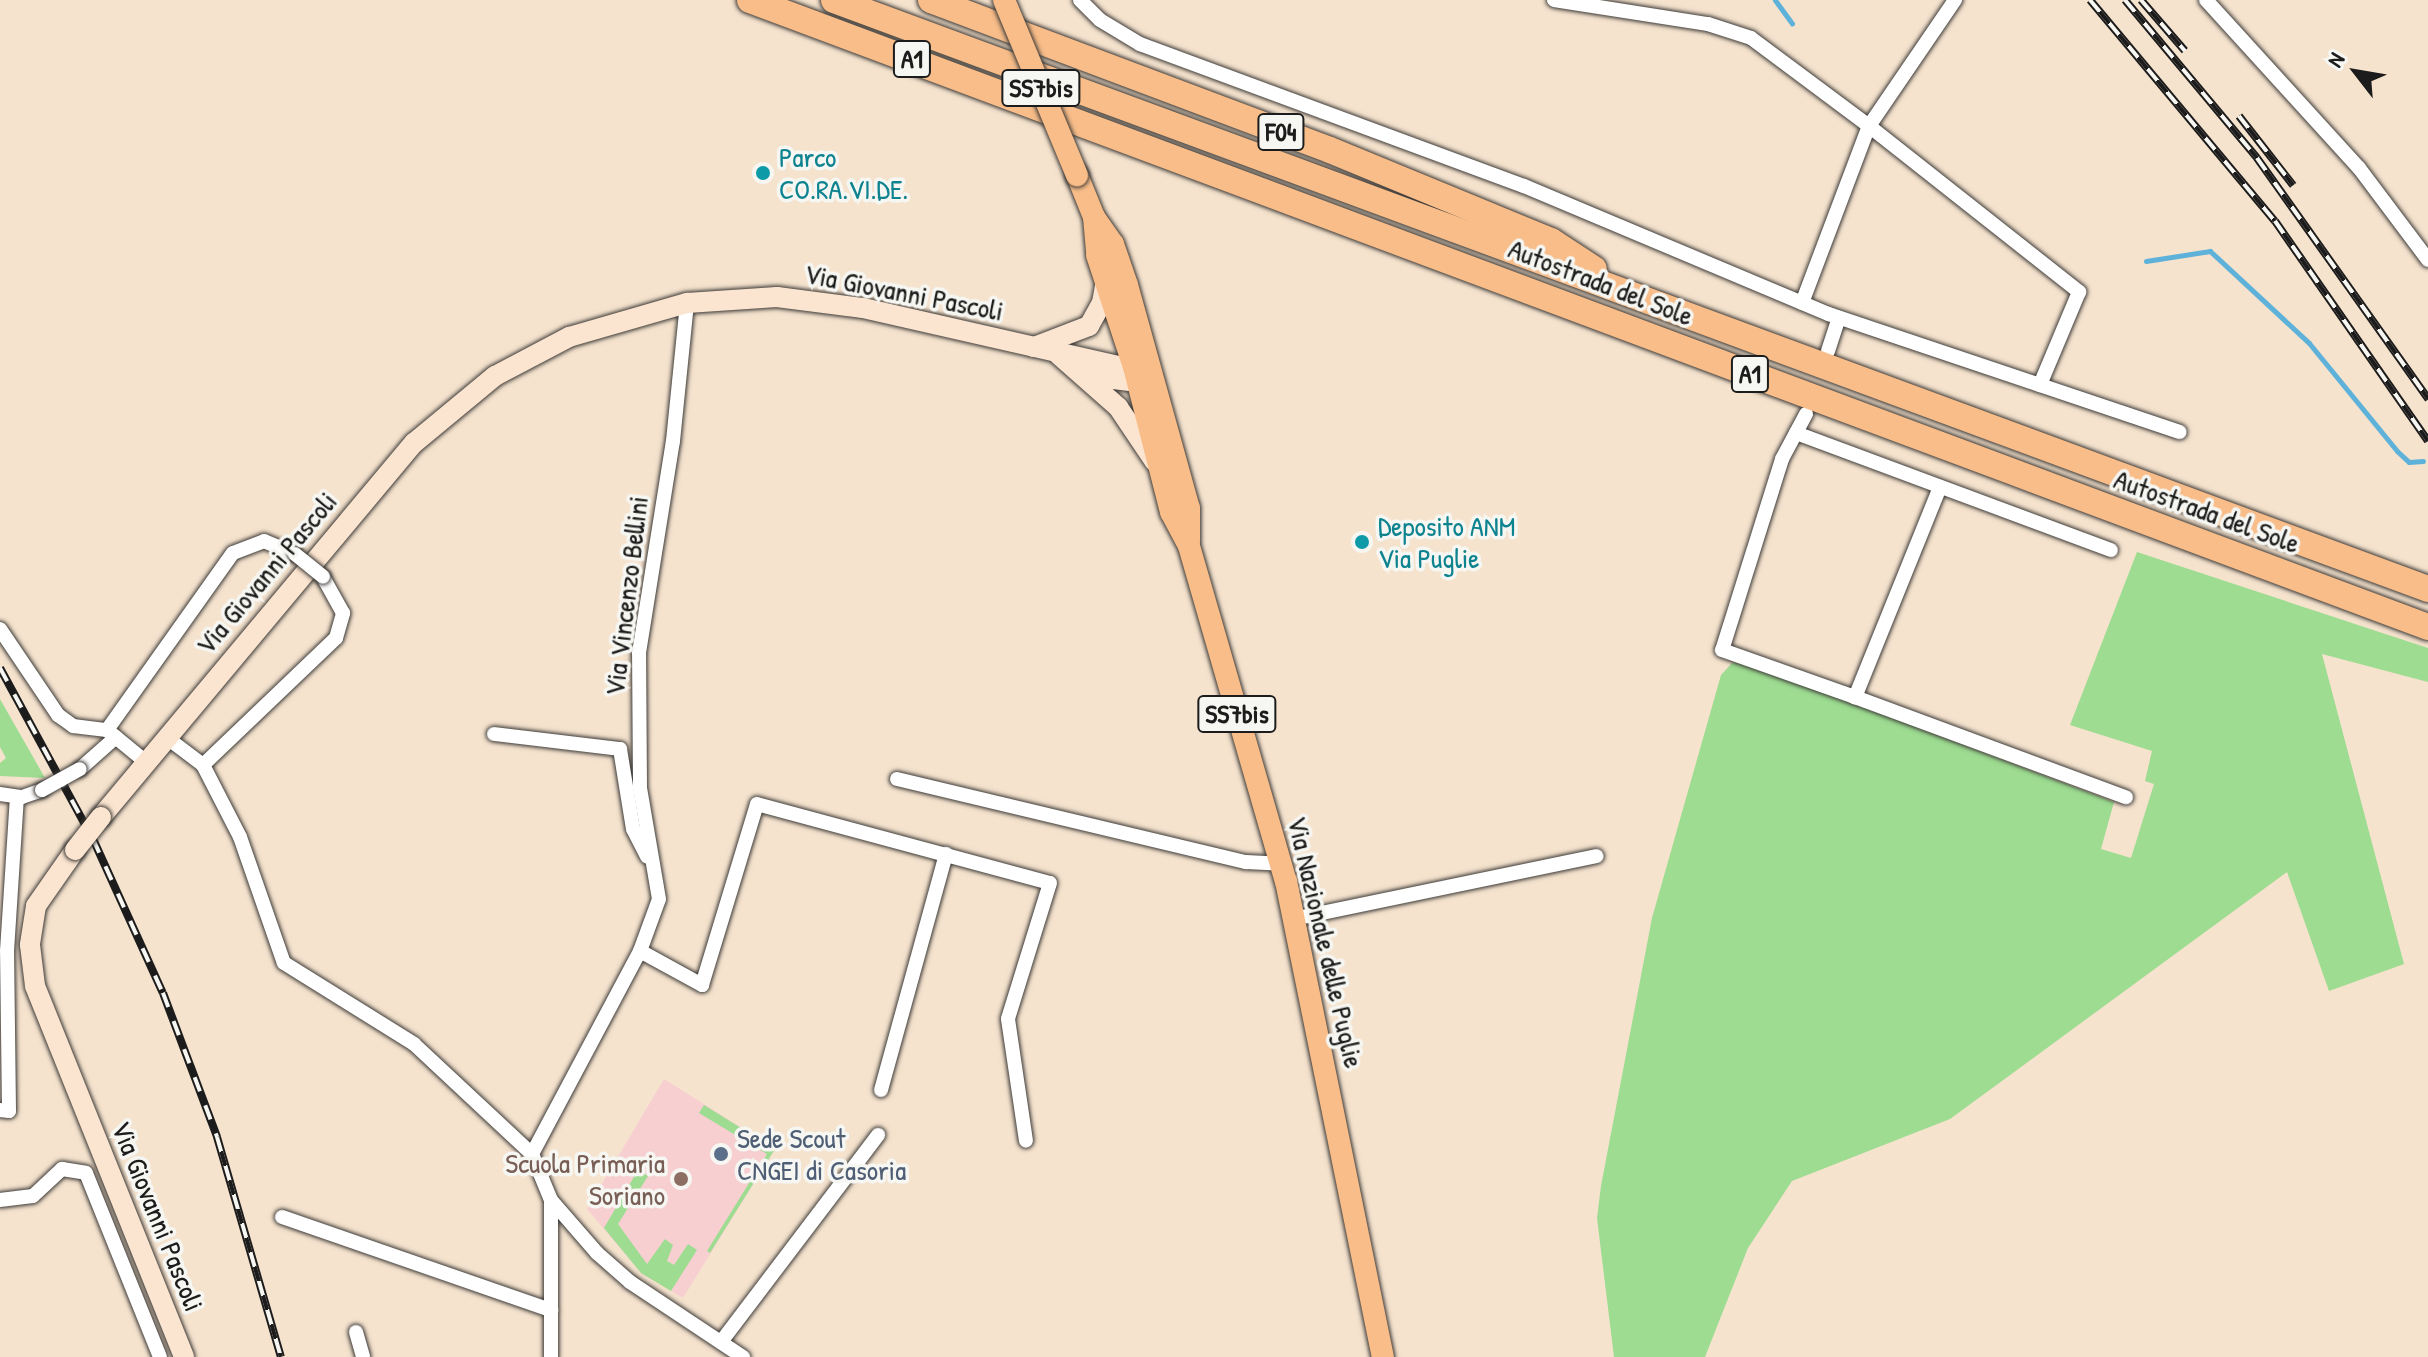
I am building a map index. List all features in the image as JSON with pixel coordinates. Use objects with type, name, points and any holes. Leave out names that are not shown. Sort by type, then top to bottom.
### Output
[{"type":"highway","name":"Autostrada del Sole","points":[[750,0],[2428,627]]},
{"type":"highway","name":"Autostrada del Sole","points":[[834,0],[1620,287],[2428,589]]},
{"type":"highway","name":"F04","points":[[931,0],[1330,150],[1551,241],[1620,287]]},
{"type":"main road","name":"Via Nazionale delle Puglie","points":[[1004,0],[1094,217],[1106,281],[1144,372],[1189,508],[1189,546]]},
{"type":"main road","name":"Via Nazionale delle Puglie","points":[[1094,217],[1113,244],[1144,372],[1171,512],[1189,546],[1281,864],[1383,1357]]},
{"type":"street","points":[[1080,0],[1100,20],[1140,44],[1524,186],[1839,318],[2180,432]]},
{"type":"street","points":[[1554,0],[1708,24],[1751,38],[1869,126],[2079,292],[2040,385]]},
{"type":"street","points":[[1802,303],[1869,126],[1955,0]]},
{"type":"street","points":[[2206,0],[2359,168],[2428,260]]},
{"type":"street","points":[[1034,347],[1089,326],[1102,303],[1106,281]]},
{"type":"street","name":"Via Giovanni Pascoli","points":[[184,1357],[35,986],[30,945],[36,906],[101,817],[385,473],[442,416],[495,376],[569,337],[687,303],[777,297],[819,300],[1059,355]]},
{"type":"street","name":"Via Vincenzo Bellini","points":[[532,1154],[640,951],[659,899],[636,732],[639,653],[673,441],[687,303]]},
{"type":"street","points":[[1828,351],[1839,318]]},
{"type":"street","points":[[1059,355],[1144,372]]},
{"type":"street","points":[[1059,355],[1085,375],[1130,422],[1162,472]]},
{"type":"street","points":[[1085,375],[1121,382],[1144,372]]},
{"type":"street","points":[[1806,414],[1782,459],[1722,650],[2126,797]]},
{"type":"street","points":[[1796,433],[2111,550]]},
{"type":"street","points":[[1855,697],[1940,487]]},
{"type":"street","points":[[0,794],[17,797],[42,790],[80,769],[112,734],[233,553],[264,541],[295,554],[323,577],[343,613],[336,638],[203,765]]},
{"type":"street","points":[[0,629],[58,715],[73,726],[112,734],[146,762]]},
{"type":"street","points":[[494,734],[620,749],[633,829],[653,868]]},
{"type":"street","points":[[166,737],[203,765],[240,837],[284,963],[414,1044],[532,1154],[551,1200],[630,1282],[743,1357]]},
{"type":"street","points":[[897,779],[1246,862],[1281,864]]},
{"type":"street","points":[[0,1110],[9,1111],[7,951],[17,797]]},
{"type":"street","points":[[640,951],[702,985],[757,804],[1050,883],[1008,1019],[1026,1141]]},
{"type":"street","points":[[881,1090],[946,854]]},
{"type":"street","points":[[1293,919],[1597,856]]},
{"type":"street","points":[[721,1342],[878,1135]]},
{"type":"street","points":[[0,1200],[33,1196],[62,1169],[86,1173],[160,1357]]},
{"type":"street","points":[[551,1200],[551,1357]]},
{"type":"street","points":[[282,1217],[551,1310]]},
{"type":"street","points":[[356,1332],[363,1357]]},
{"type":"shaded area","name":"Scuola Primaria Soriano","points":[[664,1079],[775,1149],[683,1298],[641,1273],[587,1209]]},
{"type":"green space","points":[[2137,552],[2428,648],[2428,682],[2322,654],[2404,964],[2329,991],[2287,872],[1950,1119],[1792,1181],[1748,1248],[1705,1357],[1614,1357],[1597,1218],[1601,1186],[1652,918],[1721,675],[1732,663],[1744,662],[2114,802],[2101,849],[2131,858],[2154,784],[2145,781],[2152,751],[2070,725]]},
{"type":"green space","points":[[0,699],[45,778],[0,776],[0,763],[6,758],[0,747]]},
{"type":"green space","points":[[704,1105],[775,1149],[710,1253],[707,1251],[767,1154],[699,1113]]},
{"type":"green space","points":[[638,1170],[648,1176],[618,1224],[647,1264],[665,1239],[673,1245],[667,1261],[674,1265],[688,1244],[697,1250],[671,1291],[641,1273],[604,1228]]},
{"type":"waterway","points":[[1775,0],[1792,23]]},
{"type":"waterway","points":[[2146,261],[2210,251],[2309,343],[2397,451],[2409,462],[2423,461]]},
{"type":"railway","points":[[2090,0],[2275,221],[2428,441]]},
{"type":"railway","points":[[2125,0],[2257,158],[2428,399]]},
{"type":"railway","points":[[2141,0],[2185,51]]},
{"type":"railway","points":[[2239,116],[2293,185]]},
{"type":"railway","points":[[0,668],[93,839],[163,993],[217,1137],[281,1357]]},
{"type":"place","name":"Parco CO.RA.VI.DE.","points":[[763,173]]},
{"type":"place","name":"Deposito ANM Via Puglie","points":[[1362,542]]},
{"type":"place","name":"Sede Scout CNGEI di Casoria","points":[[721,1154]]},
{"type":"place","name":"Scuola Primaria Soriano","points":[[681,1179]]}]
